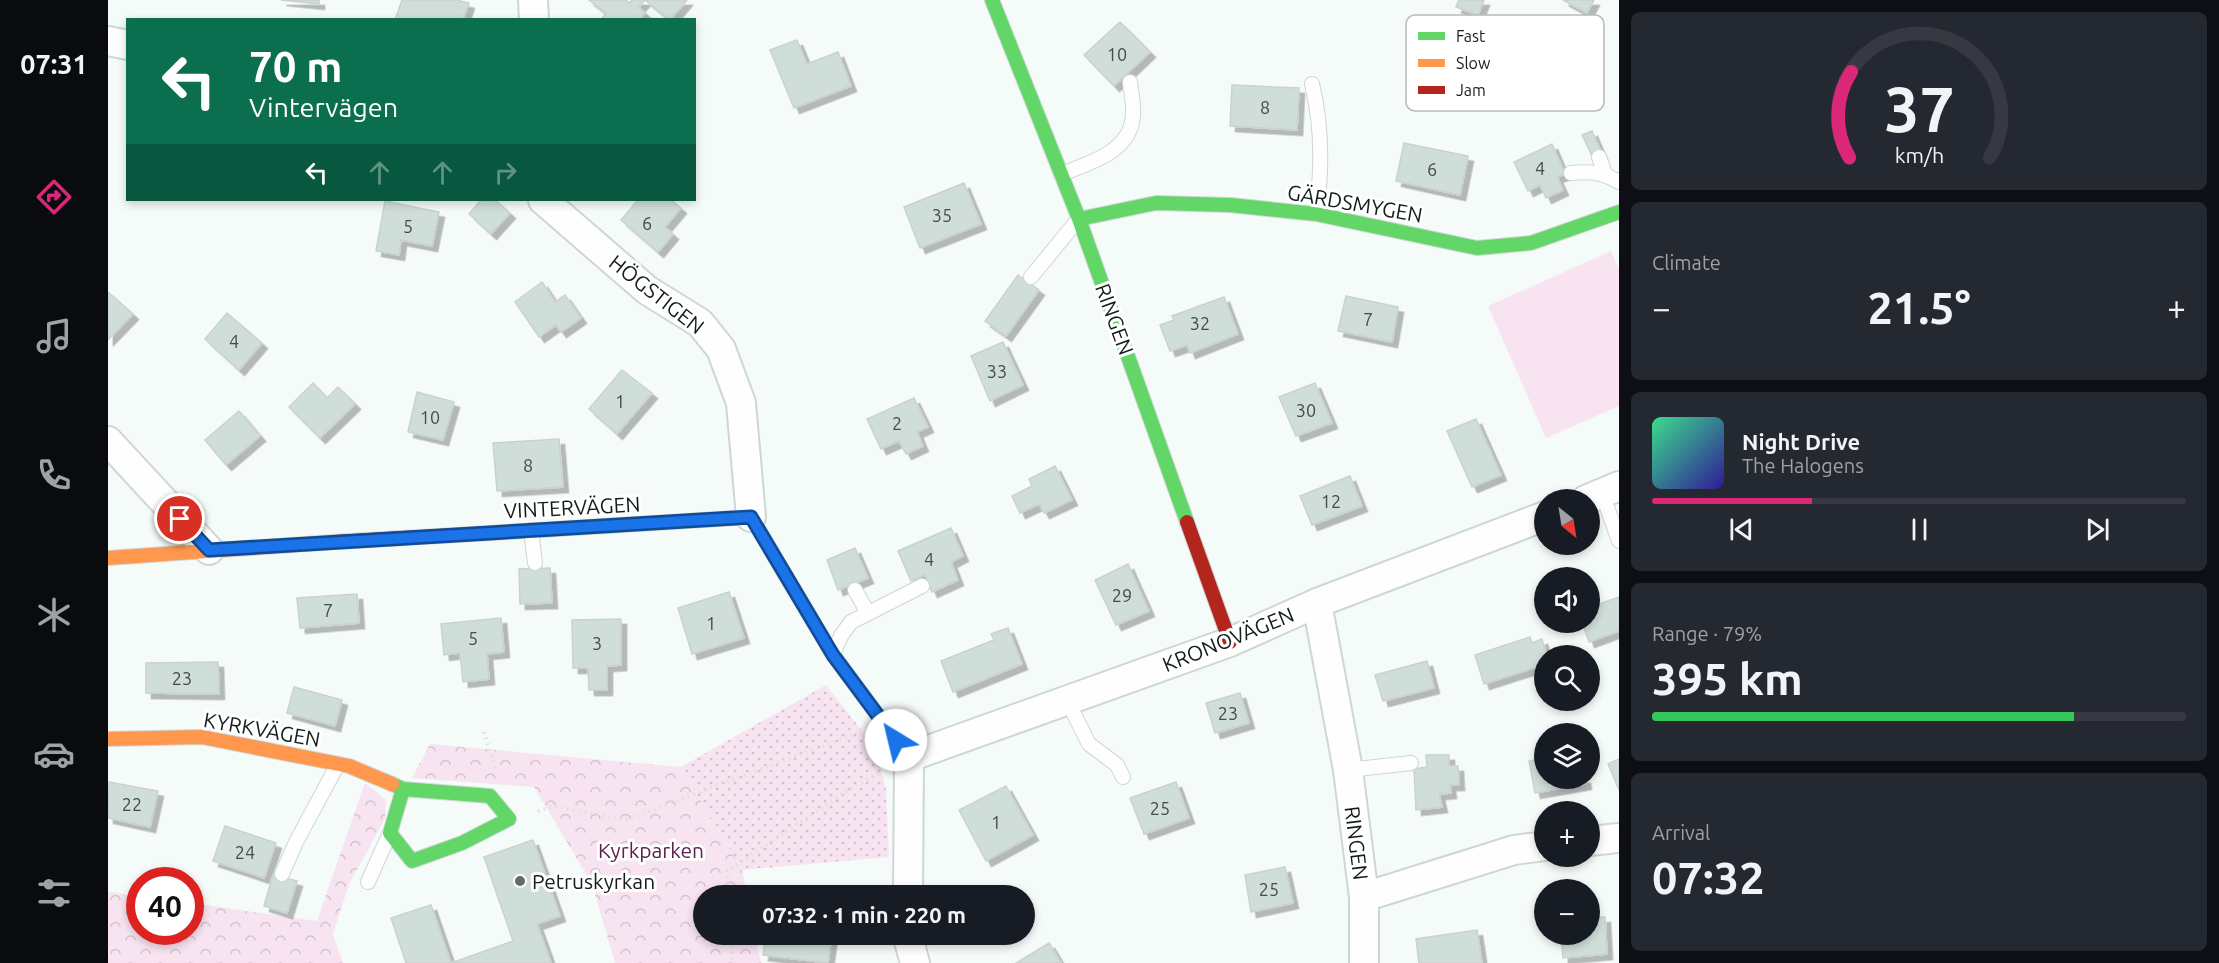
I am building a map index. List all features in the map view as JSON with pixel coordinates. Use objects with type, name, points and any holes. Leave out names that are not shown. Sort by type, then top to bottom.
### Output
[{"type":"street","points":[[533,0],[534,18]]},
{"type":"street","name":"RINGEN","points":[[992,0],[1079,219],[1230,642]]},
{"type":"street","points":[[108,41],[126,45]]},
{"type":"street","name":"HÖGSTIGEN","points":[[544,201],[647,290],[700,323],[721,349],[741,403],[751,517]]},
{"type":"street","name":"GÄRDSMYGEN","points":[[1079,219],[1156,203],[1230,205],[1316,214],[1477,248],[1531,243],[1619,212]]},
{"type":"street","points":[[108,441],[209,550]]},
{"type":"street","points":[[751,517],[833,655],[909,757],[908,885]]},
{"type":"street","name":"VINTERVÄGEN","points":[[108,558],[751,517]]},
{"type":"street","name":"KRONOVÄGEN","points":[[909,757],[1230,642],[1317,603],[1534,520]]},
{"type":"street","name":"RINGEN","points":[[1317,603],[1348,770],[1364,897],[1514,850],[1534,847]]},
{"type":"street","name":"KYRKVÄGEN","points":[[108,739],[202,737],[338,764],[377,777],[403,789],[490,796],[509,819]]},
{"type":"street","points":[[403,789],[390,833],[412,861],[451,850],[509,819]]},
{"type":"street","points":[[1600,840],[1619,838]]},
{"type":"street","points":[[1364,897],[1364,963]]},
{"type":"street","points":[[910,945],[915,963]]},
{"type":"lane","points":[[1061,174],[1114,151],[1127,135],[1133,116],[1130,82]]},
{"type":"lane","points":[[1312,84],[1318,110],[1319,194],[1316,214]]},
{"type":"lane","points":[[1599,157],[1605,174]]},
{"type":"lane","points":[[1571,173],[1584,171],[1605,174],[1619,182]]},
{"type":"lane","points":[[1031,277],[1079,219]]},
{"type":"lane","points":[[1602,493],[1619,541]]},
{"type":"lane","points":[[531,530],[535,563]]},
{"type":"lane","points":[[833,655],[850,622],[922,586]]},
{"type":"lane","points":[[855,590],[868,613]]},
{"type":"lane","points":[[1067,700],[1089,744],[1117,765],[1123,777]]},
{"type":"lane","points":[[1348,770],[1411,763]]},
{"type":"lane","points":[[282,874],[296,842],[338,764]]},
{"type":"lane","points":[[368,882],[390,833]]},
{"type":"path","points":[[509,819],[555,806],[625,820],[884,723]]},
{"type":"path","points":[[728,885],[727,871],[850,789],[909,757]]},
{"type":"path","points":[[732,945],[734,963]]},
{"type":"green space","points":[[1611,251],[1619,269],[1619,406],[1546,438],[1488,306]]},
{"type":"green space","points":[[826,685],[876,749],[886,790],[889,857],[742,870],[681,767]]},
{"type":"green space","name":"Kyrkparken","points":[[430,744],[681,767],[742,870],[745,885],[693,885],[693,945],[757,945],[761,963],[615,963],[592,884],[534,787],[412,778]]},
{"type":"green space","points":[[365,783],[386,800],[385,819],[349,884],[333,934],[343,963],[108,963],[108,892],[126,894],[126,945],[204,945],[204,905],[317,921]]},
{"type":"building","points":[[281,0],[319,0],[319,4]]},
{"type":"building","points":[[402,0],[456,0],[469,3],[464,18],[396,18]]},
{"type":"building","points":[[589,0],[626,0],[630,3],[632,0],[645,0],[639,7],[645,13],[641,18],[602,18],[606,13]]},
{"type":"building","points":[[645,0],[687,0],[672,18],[668,18]]},
{"type":"building","points":[[1459,0],[1484,0],[1478,15],[1456,7]]},
{"type":"building","points":[[1563,0],[1594,0],[1587,13]]},
{"type":"building","points":[[1120,22],[1150,52],[1114,86],[1084,55]]},
{"type":"building","points":[[797,40],[807,64],[838,52],[851,86],[794,108],[770,50]]},
{"type":"building","points":[[1232,85],[1299,88],[1297,130],[1230,126]]},
{"type":"building","points":[[1592,131],[1602,154],[1593,158],[1582,135]]},
{"type":"building","points":[[1404,143],[1468,156],[1460,195],[1396,181]]},
{"type":"building","points":[[1552,144],[1565,174],[1557,177],[1563,190],[1546,198],[1540,185],[1528,191],[1514,162]]},
{"type":"building","points":[[964,183],[981,224],[920,248],[904,207]]},
{"type":"building","points":[[385,201],[439,212],[432,246],[401,240],[399,255],[376,251]]},
{"type":"building","points":[[480,201],[496,201],[510,213],[491,234],[469,214]]},
{"type":"building","points":[[637,201],[672,201],[681,208],[665,227],[673,234],[658,252],[621,220]]},
{"type":"building","points":[[1018,275],[1039,290],[1006,336],[985,321]]},
{"type":"building","points":[[542,282],[555,302],[565,295],[581,318],[561,332],[556,325],[539,337],[515,302]]},
{"type":"building","points":[[108,292],[133,314],[108,340]]},
{"type":"building","points":[[1346,296],[1398,307],[1392,342],[1338,331]]},
{"type":"building","points":[[1224,297],[1238,334],[1190,353],[1187,345],[1170,351],[1160,325],[1174,320],[1172,316]]},
{"type":"building","points":[[227,313],[262,343],[239,370],[205,339]]},
{"type":"building","points":[[1003,342],[1023,385],[990,401],[971,356]]},
{"type":"building","points":[[622,370],[652,393],[617,434],[589,409]]},
{"type":"building","points":[[313,383],[327,398],[338,387],[355,404],[320,438],[289,407]]},
{"type":"building","points":[[1315,383],[1332,423],[1296,436],[1279,397]]},
{"type":"building","points":[[417,392],[454,402],[443,440],[408,432]]},
{"type":"building","points":[[914,398],[928,427],[917,432],[923,446],[906,454],[899,441],[881,449],[867,419]]},
{"type":"building","points":[[239,411],[260,436],[226,465],[205,440]]},
{"type":"building","points":[[1476,419],[1501,475],[1472,487],[1447,431]]},
{"type":"building","points":[[559,439],[563,487],[497,491],[493,443]]},
{"type":"building","points":[[1055,466],[1072,500],[1044,513],[1039,504],[1020,513],[1012,496],[1032,486],[1029,479]]},
{"type":"building","points":[[1350,476],[1362,506],[1312,525],[1300,496]]},
{"type":"building","points":[[951,528],[963,556],[951,562],[958,580],[932,592],[925,575],[911,581],[898,551]]},
{"type":"building","points":[[855,548],[868,578],[838,590],[827,560]]},
{"type":"building","points":[[1128,564],[1149,611],[1116,625],[1095,580]]},
{"type":"building","points":[[550,568],[552,603],[520,604],[519,569]]},
{"type":"building","points":[[729,592],[744,638],[692,654],[678,608]]},
{"type":"building","points":[[357,594],[359,623],[300,628],[297,598]]},
{"type":"building","points":[[1619,597],[1619,631],[1589,642],[1586,633],[1600,633],[1600,604]]},
{"type":"building","points":[[501,618],[504,652],[487,654],[489,679],[463,682],[460,653],[444,655],[441,624]]},
{"type":"building","points":[[621,619],[621,665],[607,666],[607,690],[589,690],[588,668],[573,668],[572,620]]},
{"type":"building","points":[[1008,628],[1022,664],[953,692],[941,661],[994,640],[991,634]]},
{"type":"building","points":[[1530,637],[1532,643],[1542,639],[1544,645],[1534,645],[1534,668],[1484,684],[1475,655]]},
{"type":"building","points":[[1427,661],[1434,688],[1383,701],[1375,675]]},
{"type":"building","points":[[218,662],[219,694],[146,693],[146,663]]},
{"type":"building","points":[[294,687],[342,700],[335,726],[287,713]]},
{"type":"building","points":[[1240,693],[1249,723],[1215,733],[1206,703]]},
{"type":"building","points":[[1426,755],[1449,755],[1449,766],[1458,766],[1459,785],[1450,785],[1451,793],[1439,794],[1442,807],[1416,810],[1414,769],[1427,767]]},
{"type":"building","points":[[1619,759],[1619,790],[1608,764]]},
{"type":"building","points":[[1534,760],[1534,788],[1529,761]]},
{"type":"building","points":[[109,782],[158,791],[150,827],[108,818]]},
{"type":"building","points":[[1176,782],[1189,818],[1144,834],[1130,798]]},
{"type":"building","points":[[1006,786],[1033,835],[986,861],[959,810]]},
{"type":"building","points":[[1534,789],[1558,789],[1535,793]]},
{"type":"building","points":[[225,826],[276,843],[264,878],[213,861]]},
{"type":"building","name":"Petruskyrkan","points":[[533,840],[560,916],[537,924],[551,963],[451,963],[513,941],[484,857]]},
{"type":"building","points":[[1285,867],[1293,903],[1251,912],[1245,875]]},
{"type":"building","points":[[273,875],[297,881],[287,913],[264,906]]},
{"type":"building","points":[[431,905],[451,963],[406,963],[391,918]]},
{"type":"building","points":[[1600,917],[1605,917],[1607,954],[1563,958],[1562,945],[1600,945]]},
{"type":"building","points":[[1477,930],[1482,963],[1419,963],[1416,939]]},
{"type":"building","points":[[1049,943],[1061,963],[1016,963]]},
{"type":"building","points":[[764,945],[830,945],[828,963],[763,955]]},
{"type":"traffic: fast","points":[[992,0],[1079,219],[1187,522]]},
{"type":"traffic: fast","points":[[1079,219],[1156,203],[1230,205],[1316,214],[1477,248],[1531,243],[1619,212]]},
{"type":"traffic: fast","points":[[491,533],[751,517],[833,655],[909,757]]},
{"type":"traffic: fast","points":[[392,784],[403,789],[490,796],[509,819],[462,843],[412,861],[390,833],[403,789]]},
{"type":"traffic: slow","points":[[108,558],[334,542]]},
{"type":"traffic: slow","points":[[108,739],[202,737],[349,766],[392,784]]},
{"type":"traffic: jam","points":[[1187,522],[1230,642]]},
{"type":"traffic: jam","points":[[334,542],[491,533]]},
{"type":"place","name":"Petruskyrkan","points":[[520,881]]},
{"type":"route","points":[[180,519],[209,550],[751,517],[833,655],[896,740]]}]
